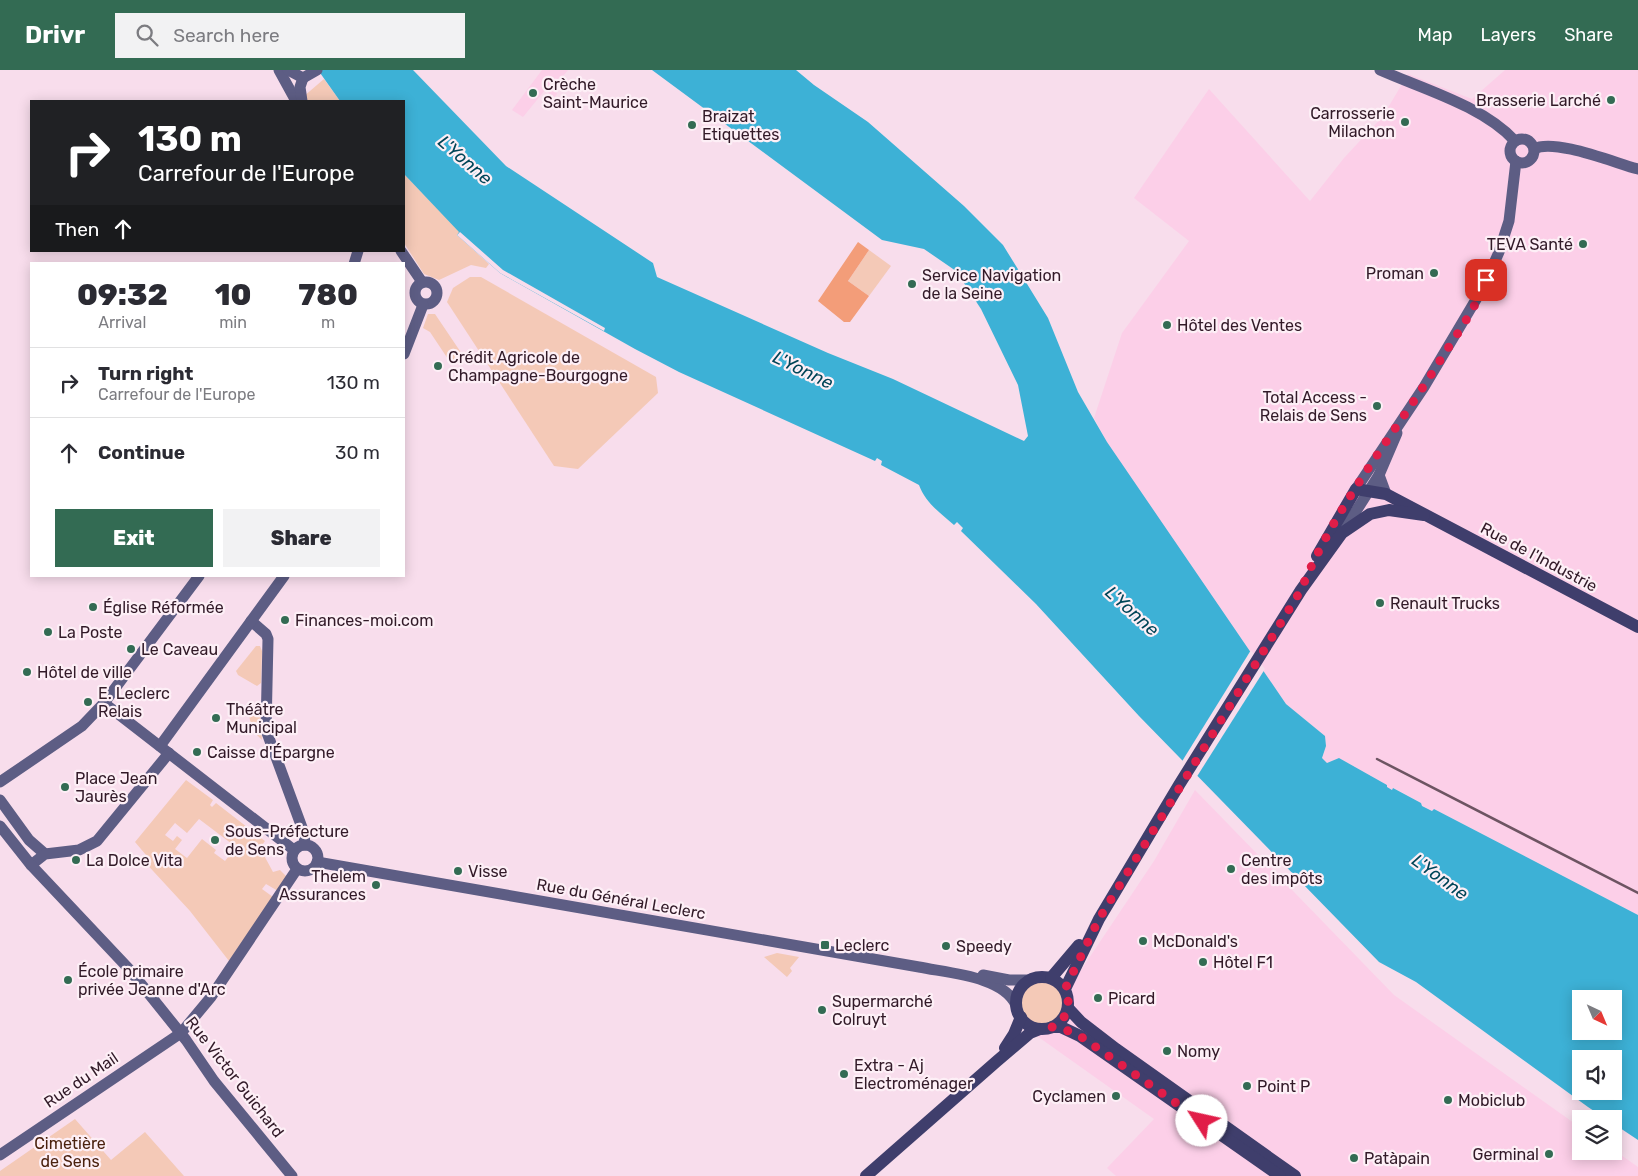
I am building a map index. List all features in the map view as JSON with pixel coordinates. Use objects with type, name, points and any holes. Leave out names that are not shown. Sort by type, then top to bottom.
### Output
[{"type":"main road","points":[[279,70],[295,100]]},
{"type":"main road","points":[[288,70],[308,75],[300,88],[302,100]]},
{"type":"main road","points":[[1380,70],[1481,114],[1515,141],[1527,140],[1534,149]]},
{"type":"main road","points":[[1515,141],[1510,152],[1516,161],[1523,163],[1530,160],[1534,149]]},
{"type":"main road","points":[[1534,149],[1547,146],[1562,148],[1638,169]]},
{"type":"main road","points":[[1301,590],[1310,567],[1367,469],[1399,426],[1452,342],[1484,286],[1499,252],[1508,221],[1516,161]]},
{"type":"main road","points":[[402,252],[422,282]]},
{"type":"main road","points":[[422,282],[431,283],[436,288],[437,294],[432,302],[423,304],[417,301],[414,294],[416,287],[422,282]]},
{"type":"main road","points":[[405,351],[423,304]]},
{"type":"main road","points":[[1295,1176],[1081,1022],[1068,1008],[1065,989],[1099,919],[1179,786],[1301,590],[1371,491],[1396,440],[1399,426]]},
{"type":"main road","points":[[1379,476],[1386,494]]},
{"type":"main road","name":"Rue de l'Industrie","points":[[1356,489],[1386,494],[1638,627]]},
{"type":"main road","name":"Rue de l'Industrie","points":[[1342,533],[1363,517],[1389,510],[1424,515]]},
{"type":"main road","points":[[0,782],[82,726],[104,703],[198,577]]},
{"type":"main road","points":[[31,865],[45,854],[79,850],[98,841],[164,750],[216,670],[283,577]]},
{"type":"main road","points":[[251,621],[266,634],[268,639],[266,730],[304,833],[305,845]]},
{"type":"main road","points":[[104,703],[294,850]]},
{"type":"main road","points":[[0,800],[29,840],[45,854]]},
{"type":"main road","name":"Rue Victor Guichard","points":[[0,826],[6,842],[31,865],[129,969],[181,1033],[214,1081],[292,1176]]},
{"type":"main road","points":[[305,845],[315,850],[317,862],[309,871],[297,869],[291,858],[294,850],[305,845]]},
{"type":"main road","name":"Rue du Général Leclerc","points":[[317,862],[919,966],[988,982],[1010,995],[1018,1012]]},
{"type":"main road","name":"Rue du Mail","points":[[0,1155],[181,1033],[211,997],[297,869]]},
{"type":"main road","points":[[1051,978],[1099,919]]},
{"type":"main road","name":"Rue du Général Leclerc","points":[[919,966],[960,970],[1009,980],[1029,980]]},
{"type":"main road","points":[[996,1061],[1014,1034],[1018,1012],[1018,992],[1029,980],[1041,976],[1051,978],[1065,989]]},
{"type":"main road","points":[[866,1176],[1030,1033],[1061,1021],[1068,1008]]},
{"type":"main road","points":[[1018,1012],[1027,1024],[1046,1028],[1061,1028],[1080,1036],[1280,1176]]},
{"type":"shaded area","name":"Crèche Saint-Maurice","points":[[542,70],[568,70],[554,87],[557,94],[554,97],[545,90],[523,117],[512,110]]},
{"type":"shaded area","points":[[1505,70],[1638,70],[1638,915],[1434,809],[1432,811],[1422,806],[1421,803],[1394,788],[1392,790],[1386,787],[1387,785],[1339,758],[1327,763],[1322,758],[1326,746],[1325,736],[1286,704],[1107,442],[1094,418],[1122,333],[1189,241],[1134,198],[1209,89],[1310,201],[1344,158],[1383,116],[1408,74],[1472,99]]},
{"type":"shaded area","points":[[858,242],[869,250],[848,281],[869,296],[850,322],[844,322],[818,301]]},
{"type":"shaded area","points":[[1195,790],[1394,995],[1572,1122],[1572,1160],[1622,1160],[1622,1156],[1638,1167],[1638,1176],[1116,1176],[1107,1168],[1154,1119],[1037,1036],[1154,861]]},
{"type":"green space","points":[[324,79],[339,100],[304,100],[303,97]]},
{"type":"green space","points":[[405,175],[460,232],[457,235],[489,264],[486,268],[471,265],[439,280],[424,274],[405,245]]},
{"type":"green space","points":[[869,250],[891,266],[869,296],[848,281]]},
{"type":"green space","points":[[470,277],[481,277],[656,377],[658,393],[578,469],[554,466],[447,302],[453,288]]},
{"type":"green space","points":[[428,314],[435,314],[464,357],[452,365],[430,332],[423,328]]},
{"type":"green space","points":[[256,646],[260,646],[262,651],[261,683],[257,686],[238,675],[236,671]]},
{"type":"green space","points":[[253,705],[260,716],[262,740],[252,730],[248,710]]},
{"type":"green space","points":[[186,780],[213,800],[210,805],[212,807],[216,803],[265,841],[260,848],[273,872],[280,870],[287,877],[278,891],[266,884],[262,889],[273,897],[229,961],[190,911],[142,859],[146,855],[135,842]],"holes":[[[199,819],[236,847],[225,861],[214,853],[216,850],[202,839],[187,858],[175,849],[182,840],[177,836],[173,841],[165,835],[175,823],[187,833]]]},
{"type":"green space","points":[[777,953],[799,957],[790,968],[792,971],[787,977],[764,957]]},
{"type":"green space","points":[[1042,982],[1057,988],[1063,1003],[1057,1018],[1042,1024],[1027,1018],[1021,1003],[1027,988]]},
{"type":"green space","name":"Cimetière de Sens","points":[[75,1119],[111,1160],[145,1132],[184,1176],[0,1176],[0,1171]]},
{"type":"water","name":"L'Yonne","points":[[318,70],[413,70],[506,166],[653,263],[657,277],[828,353],[893,379],[1024,441],[1028,436],[1018,385],[981,309],[956,271],[924,249],[882,240],[652,70],[796,70],[814,85],[868,122],[964,206],[1003,245],[1048,318],[1078,392],[1107,442],[1286,704],[1325,736],[1326,746],[1322,758],[1327,763],[1339,758],[1387,785],[1392,790],[1393,788],[1421,803],[1422,806],[1432,811],[1434,809],[1638,915],[1638,1140],[1622,1129],[1622,1110],[1592,1110],[1578,1100],[1622,1100],[1622,1050],[1572,1050],[1572,1095],[1416,982],[1379,962],[1139,716],[1036,604],[961,531],[963,528],[957,522],[954,525],[934,507],[925,497],[919,485],[881,465],[882,461],[877,458],[875,461],[679,372],[635,349],[500,273],[457,235],[459,232],[405,175],[405,100],[339,100]]},
{"type":"pier","points":[[460,232],[503,270],[605,328],[604,331],[500,273],[457,235]]},
{"type":"pier","points":[[1251,650],[1265,669],[1196,778],[1181,763]]},
{"type":"railway","points":[[1377,759],[1638,893]]},
{"type":"place","name":"Crèche Saint-Maurice","points":[[533,93]]},
{"type":"place","name":"Brasserie Larché","points":[[1611,100]]},
{"type":"place","name":"Carrosserie Milachon","points":[[1405,122]]},
{"type":"place","name":"Braizat Etiquettes","points":[[692,125]]},
{"type":"place","name":"TEVA Santé","points":[[1583,244]]},
{"type":"place","name":"Proman","points":[[1434,273]]},
{"type":"place","name":"Service Navigation de la Seine","points":[[912,284]]},
{"type":"place","name":"Hôtel des Ventes","points":[[1167,325]]},
{"type":"place","name":"Crédit Agricole de Champagne-Bourgogne","points":[[438,366]]},
{"type":"place","name":"Total Access - Relais de Sens","points":[[1377,406]]},
{"type":"place","name":"Renault Trucks","points":[[1380,603]]},
{"type":"place","name":"Église Réformée","points":[[93,607]]},
{"type":"place","name":"Finances-moi.com","points":[[285,620]]},
{"type":"place","name":"La Poste","points":[[48,632]]},
{"type":"place","name":"Le Caveau","points":[[131,649]]},
{"type":"place","name":"Hôtel de ville","points":[[27,672]]},
{"type":"place","name":"E. Leclerc Relais","points":[[88,702]]},
{"type":"place","name":"Théâtre Municipal","points":[[216,718]]},
{"type":"place","name":"Caisse d'Épargne","points":[[197,752]]},
{"type":"place","name":"Place Jean Jaurès","points":[[65,787]]},
{"type":"place","name":"Sous-Préfecture de Sens","points":[[215,840]]},
{"type":"place","name":"La Dolce Vita","points":[[76,860]]},
{"type":"place","name":"Centre des impôts","points":[[1231,869]]},
{"type":"place","name":"Visse","points":[[458,871]]},
{"type":"place","name":"Thelem Assurances","points":[[376,885]]},
{"type":"place","name":"McDonald's","points":[[1143,941]]},
{"type":"place","name":"Leclerc","points":[[825,945]]},
{"type":"place","name":"Speedy","points":[[946,946]]},
{"type":"place","name":"Hôtel F1","points":[[1203,962]]},
{"type":"place","name":"École primaire privée Jeanne d'Arc","points":[[68,980]]},
{"type":"place","name":"Picard","points":[[1098,998]]},
{"type":"place","name":"Supermarché Colruyt","points":[[822,1010]]},
{"type":"place","name":"Nomy","points":[[1167,1051]]},
{"type":"place","name":"Extra - Aj Electroménager","points":[[844,1074]]},
{"type":"place","name":"Point P","points":[[1247,1086]]},
{"type":"place","name":"Cyclamen","points":[[1116,1096]]},
{"type":"place","name":"Mobiclub","points":[[1448,1100]]},
{"type":"place","name":"Germinal","points":[[1549,1154]]},
{"type":"place","name":"Patàpain","points":[[1354,1158]]},
{"type":"route","points":[[1202,1121],[1080,1036],[1061,1028],[1052,1027],[1066,1015],[1069,1003],[1065,989],[1099,919],[1189,769],[1301,590],[1310,567],[1367,469],[1399,426],[1452,342],[1486,280]]}]
